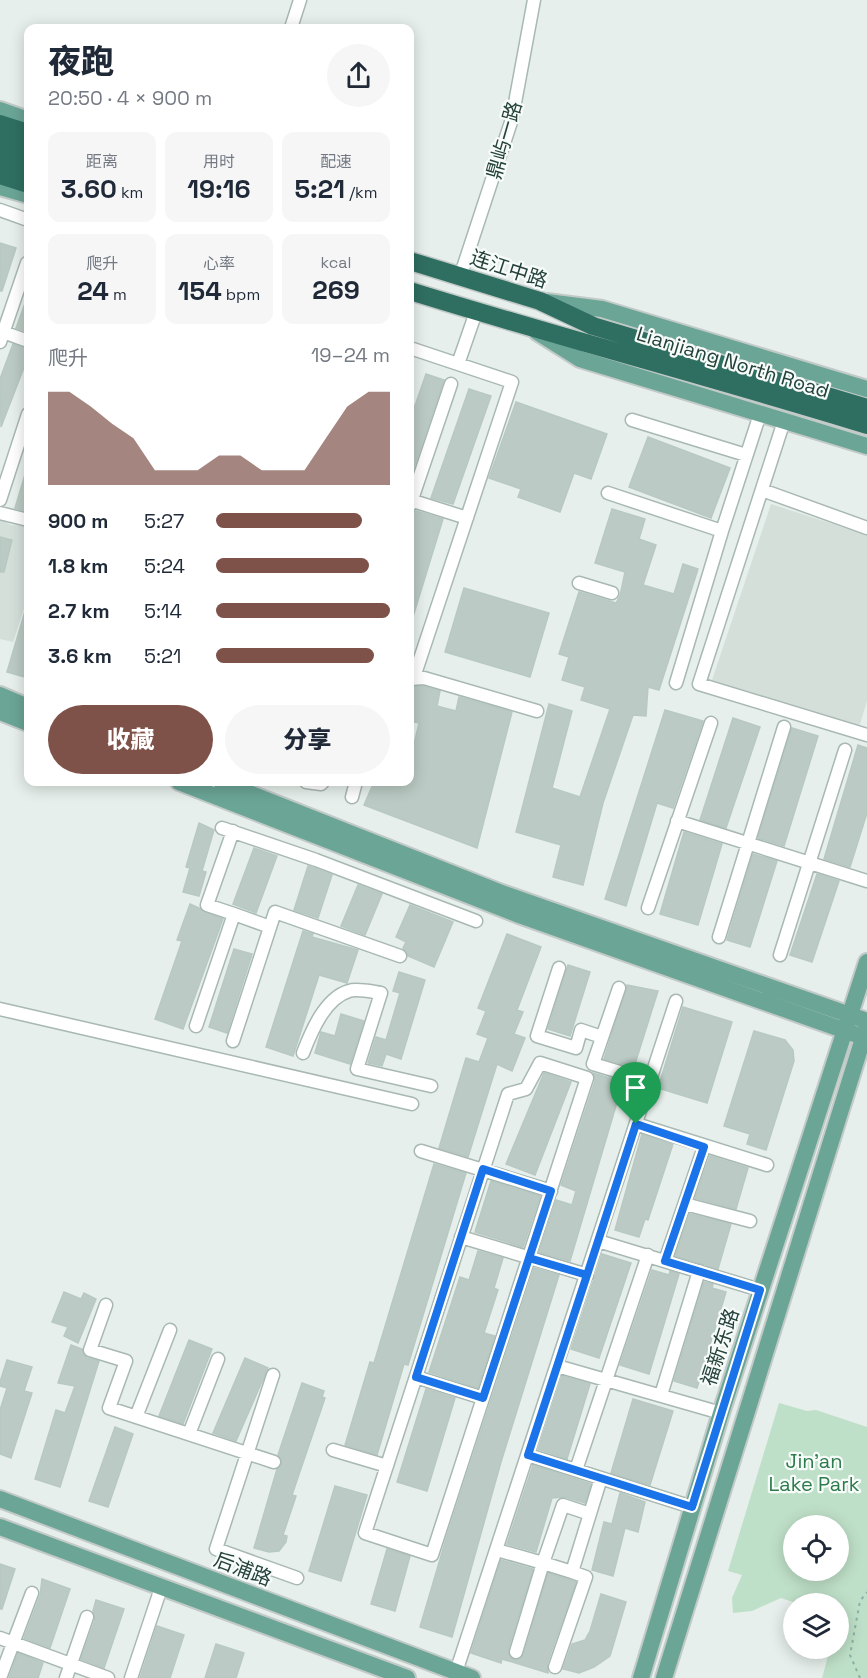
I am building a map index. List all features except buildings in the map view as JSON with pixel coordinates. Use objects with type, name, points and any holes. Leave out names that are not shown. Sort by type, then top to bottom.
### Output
[{"type":"highway","points":[[0,124],[24,132]]},
{"type":"highway","points":[[0,140],[24,149]]},
{"type":"highway","points":[[0,158],[24,166]]},
{"type":"highway","points":[[0,175],[24,183]]},
{"type":"highway","name":"连江中路","points":[[414,262],[540,301],[590,334]]},
{"type":"highway","points":[[414,292],[534,330],[590,334]]},
{"type":"highway","name":"Lianjiang North Road","points":[[590,334],[867,408]]},
{"type":"highway","name":"Lianjiang North Road","points":[[590,334],[867,425]]},
{"type":"main road","points":[[0,110],[24,119]]},
{"type":"main road","points":[[0,187],[24,194]]},
{"type":"main road","points":[[540,301],[602,309],[867,389]]},
{"type":"main road","points":[[534,330],[580,359],[867,446]]},
{"type":"main road","points":[[0,696],[24,705]]},
{"type":"main road","points":[[0,712],[24,721]]},
{"type":"main road","points":[[189,786],[519,915],[866,1028],[664,1678]]},
{"type":"main road","points":[[231,786],[499,891],[848,1023]]},
{"type":"main road","name":"福新东路","points":[[641,1678],[721,1413],[867,962]]},
{"type":"main road","name":"后浦路","points":[[0,1499],[472,1678]]},
{"type":"main road","points":[[0,1527],[407,1678]]},
{"type":"street","points":[[292,24],[300,0]]},
{"type":"street","name":"鼎屿一路","points":[[460,277],[512,119],[534,0]]},
{"type":"street","points":[[0,210],[24,219]]},
{"type":"street","points":[[24,270],[1,335],[24,340]]},
{"type":"street","points":[[459,364],[476,312]]},
{"type":"street","points":[[414,349],[512,382],[414,675]]},
{"type":"street","points":[[414,490],[451,384]]},
{"type":"street","points":[[676,683],[760,414]]},
{"type":"street","points":[[632,420],[747,455]]},
{"type":"street","points":[[784,421],[699,684],[867,734]]},
{"type":"street","points":[[0,500],[24,426]]},
{"type":"street","points":[[762,490],[867,528]]},
{"type":"street","points":[[608,493],[722,531]]},
{"type":"street","points":[[414,503],[467,518]]},
{"type":"street","points":[[0,513],[24,519]]},
{"type":"street","points":[[579,583],[612,593]]},
{"type":"street","points":[[414,677],[424,678],[537,711]]},
{"type":"street","points":[[648,908],[711,723]]},
{"type":"street","points":[[719,936],[784,727]]},
{"type":"street","points":[[780,955],[845,750]]},
{"type":"street","points":[[352,797],[355,786]]},
{"type":"street","points":[[677,821],[867,881]]},
{"type":"street","points":[[270,927],[207,905],[227,829],[476,921]]},
{"type":"street","points":[[233,1041],[275,912],[400,956]]},
{"type":"street","points":[[196,1026],[234,914]]},
{"type":"street","points":[[559,968],[537,1036],[576,1048],[581,1030],[602,1037]]},
{"type":"street","points":[[619,988],[593,1064],[650,1081]]},
{"type":"street","points":[[303,1053],[309,1037],[330,1003],[350,990],[381,993],[357,1069],[431,1086]]},
{"type":"street","points":[[456,1672],[676,1001]]},
{"type":"street","points":[[0,1009],[412,1104]]},
{"type":"street","points":[[540,1063],[587,1078],[551,1191],[432,1555],[365,1533],[508,1094],[526,1089],[540,1063]]},
{"type":"street","points":[[636,1124],[767,1165]]},
{"type":"street","points":[[665,1261],[704,1147]]},
{"type":"street","points":[[421,1150],[551,1191]]},
{"type":"street","points":[[685,1204],[750,1221]]},
{"type":"street","points":[[461,1237],[587,1275]]},
{"type":"street","points":[[598,1241],[760,1290]]},
{"type":"street","points":[[576,1470],[648,1256]]},
{"type":"street","points":[[661,1395],[699,1271]]},
{"type":"street","points":[[106,1305],[90,1350],[126,1361],[109,1408],[274,1462]]},
{"type":"street","points":[[136,1417],[170,1330]]},
{"type":"street","points":[[189,1434],[218,1359]]},
{"type":"street","points":[[557,1366],[721,1413]]},
{"type":"street","points":[[273,1375],[216,1549],[297,1578]]},
{"type":"street","points":[[416,1377],[483,1398]]},
{"type":"street","points":[[333,1450],[387,1466]]},
{"type":"street","points":[[528,1455],[692,1507]]},
{"type":"street","points":[[572,1572],[602,1478]]},
{"type":"street","points":[[516,1652],[563,1505],[590,1514]]},
{"type":"street","points":[[497,1550],[586,1577],[555,1667]]},
{"type":"street","points":[[131,1678],[161,1588]]},
{"type":"street","points":[[0,1678],[32,1593]]},
{"type":"street","points":[[66,1678],[87,1617]]},
{"type":"street","points":[[0,1638],[108,1678]]},
{"type":"path","points":[[860,1678],[850,1655],[860,1600],[867,1592]]},
{"type":"shaded area","points":[[771,504],[867,535],[867,701],[859,727],[712,680]]},
{"type":"shaded area","points":[[0,519],[11,525],[24,526],[24,608],[13,642],[0,639]]},
{"type":"green space","name":"Jin'an Lake Park","points":[[779,1403],[807,1411],[816,1410],[867,1427],[867,1678],[822,1678],[827,1659],[849,1659],[849,1593],[783,1593],[783,1599],[752,1611],[733,1613],[732,1598],[742,1575],[728,1571]]},
{"type":"route","points":[[636,1124],[587,1275],[529,1258],[551,1191],[483,1169],[416,1377],[483,1398],[529,1258],[587,1275],[528,1455],[692,1507],[760,1290],[665,1261],[704,1147],[636,1124]]}]
